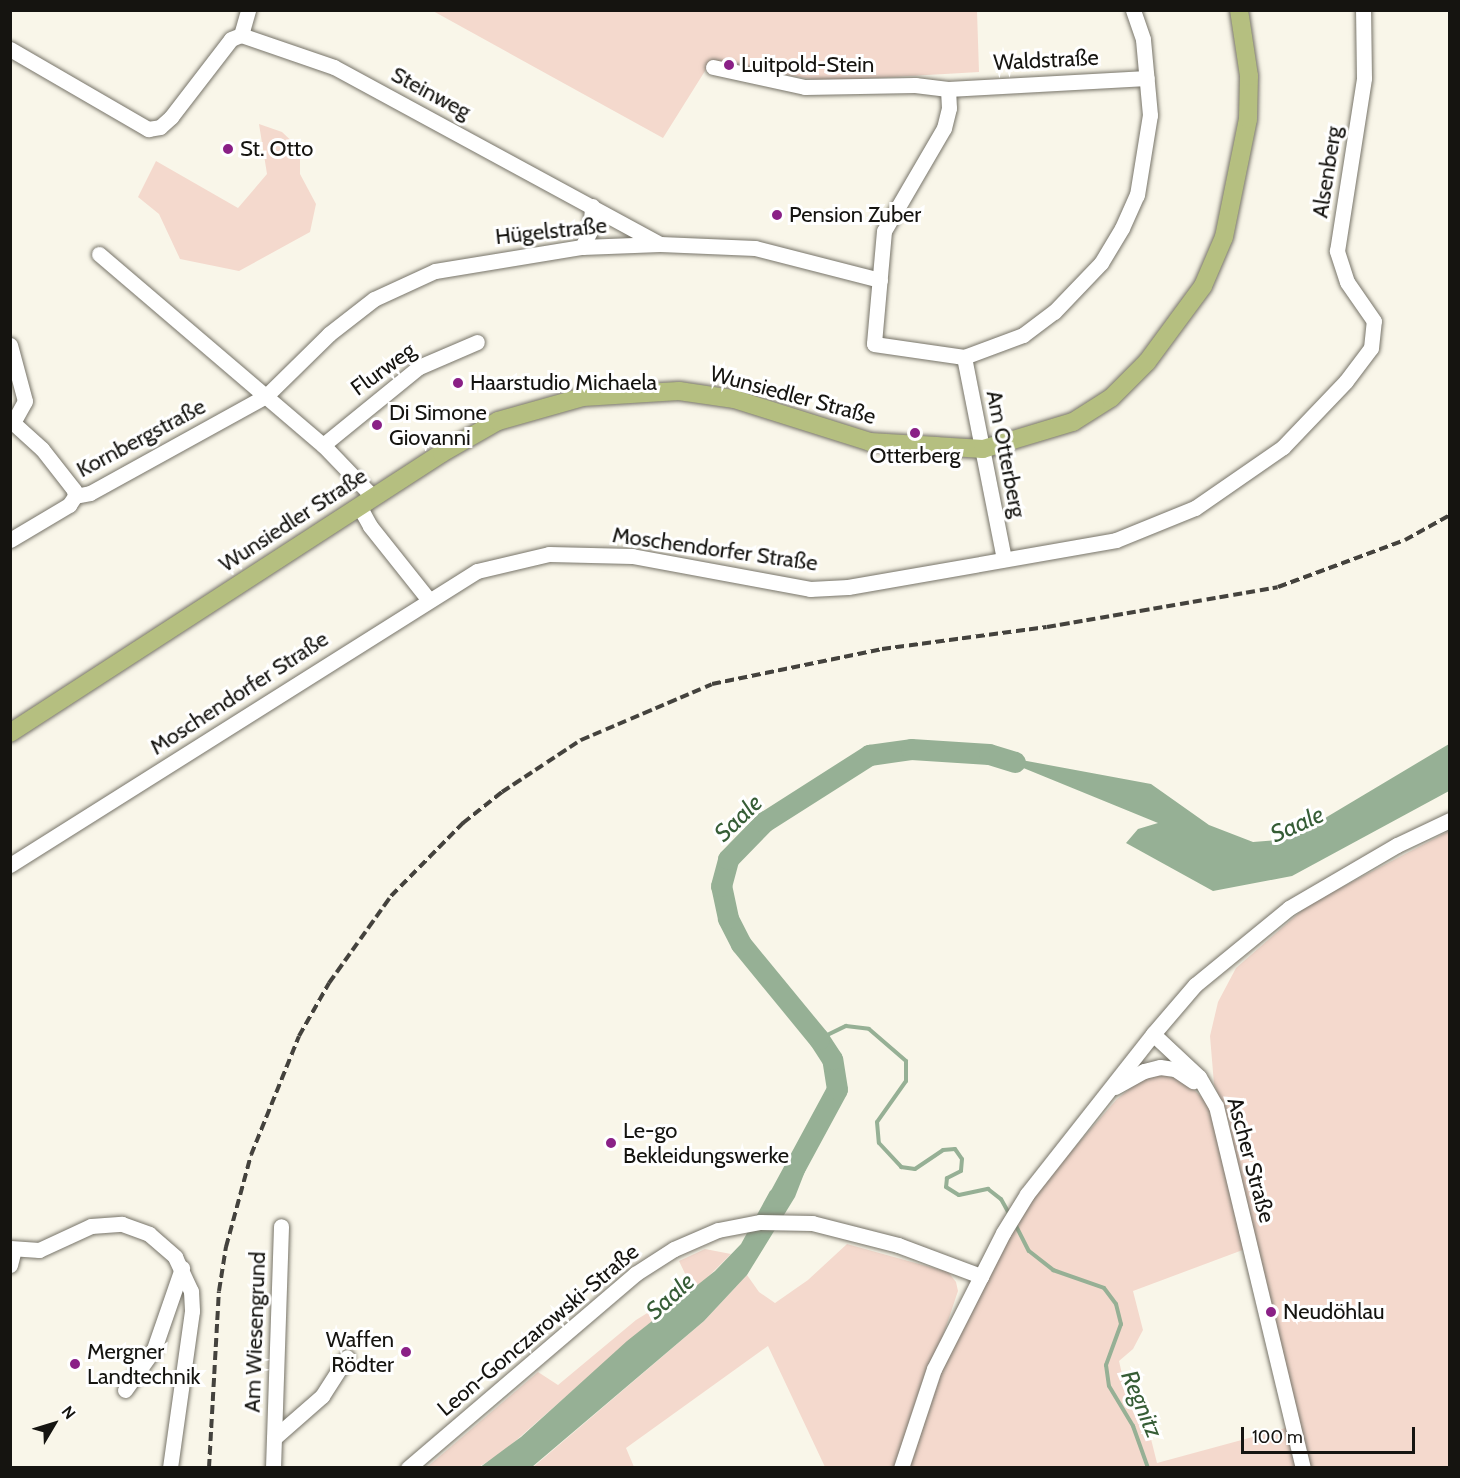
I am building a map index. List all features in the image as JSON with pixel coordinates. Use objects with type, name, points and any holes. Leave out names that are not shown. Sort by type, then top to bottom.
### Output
[{"type":"main road","name":"Wunsiedler Straße","points":[[10,733],[366,501],[498,421],[583,397],[679,391],[734,399],[870,442],[983,449],[1073,422],[1111,398],[1147,362],[1203,286],[1224,237],[1242,162],[1248,119],[1248,76],[1239,10]]},
{"type":"street","points":[[10,49],[148,129],[159,127],[171,117],[231,39],[241,35],[248,10]]},
{"type":"street","points":[[948,89],[949,108],[944,128],[884,231],[874,319],[874,344],[964,357],[1023,335],[1054,312],[1101,263],[1137,195],[1150,115],[1143,39],[1132,10]]},
{"type":"street","name":"Alsenberg","points":[[1363,10],[1364,78],[1337,251],[1347,282],[1369,312],[1375,330]]},
{"type":"street","name":"Steinweg","points":[[241,35],[334,67],[660,244]]},
{"type":"street","name":"Waldstraße","points":[[713,67],[805,87],[915,85],[948,89],[1147,78]]},
{"type":"street","points":[[582,247],[590,231],[592,206]]},
{"type":"street","name":"Hügelstraße","points":[[266,396],[329,334],[374,299],[435,271],[466,263],[582,247],[660,244],[755,248],[880,280]]},
{"type":"street","points":[[99,254],[323,445],[366,501],[370,526],[428,599]]},
{"type":"street","name":"Moschendorfer Straße","points":[[10,865],[428,599],[477,571],[549,554],[632,556],[810,589],[848,587],[1116,540],[1195,508],[1283,447],[1346,381],[1371,348],[1375,330]]},
{"type":"street","name":"Flurweg","points":[[323,445],[418,367],[477,342]]},
{"type":"street","points":[[10,345],[25,401],[12,421],[42,449],[74,490],[75,496]]},
{"type":"street","name":"Am Otterberg","points":[[964,357],[1004,560]]},
{"type":"street","name":"Kornbergstraße","points":[[10,540],[69,505],[75,496],[90,493],[266,396]]},
{"type":"street","points":[[901,1467],[934,1369],[1004,1233],[1027,1194],[1153,1034],[1195,985],[1289,908],[1397,845],[1449,820]]},
{"type":"street","name":"Ascher Straße","points":[[1153,1034],[1199,1077],[1216,1106],[1303,1467]]},
{"type":"street","points":[[1105,1094],[1144,1071],[1175,1069],[1189,1077],[1216,1106]]},
{"type":"street","name":"Leon-Gonczarowski-Straße","points":[[408,1467],[635,1274],[674,1250],[718,1230],[760,1222],[812,1223],[897,1245],[981,1276]]},
{"type":"street","points":[[10,1265],[12,1248],[39,1250],[91,1226],[122,1224],[162,1243],[182,1268],[191,1291],[192,1311],[170,1467]]},
{"type":"street","name":"Am Wiesengrund","points":[[273,1467],[281,1226]]},
{"type":"street","points":[[125,1390],[154,1349],[182,1268]]},
{"type":"street","name":"Am Wiesengrund","points":[[274,1438],[322,1396],[347,1357]]},
{"type":"street","points":[[179,1412],[181,1467]]},
{"type":"shaded area","points":[[433,11],[977,11],[979,72],[824,81],[710,63],[663,138]]},
{"type":"shaded area","points":[[259,124],[282,132],[300,149],[300,174],[316,204],[310,232],[239,271],[180,259],[159,214],[138,197],[156,161],[238,208],[267,174]]},
{"type":"shaded area","points":[[1449,744],[1449,791],[1292,876],[1213,891],[1126,843],[1138,829],[1158,823],[989,754],[1151,784],[1209,825],[1253,842],[1290,839]]},
{"type":"shaded area","points":[[1449,831],[1449,1467],[825,1467],[768,1346],[626,1448],[634,1467],[532,1468],[704,1321],[747,1275],[759,1292],[775,1303],[808,1280],[847,1244],[948,1272],[956,1282],[958,1291],[923,1395],[1026,1203],[1117,1099],[1151,1072],[1184,1080],[1230,1125],[1214,1084],[1210,1036],[1218,1002],[1236,968],[1308,905]],"holes":[[[1248,1248],[1289,1427],[1157,1463],[1145,1415],[1122,1374],[1119,1361],[1133,1349],[1143,1330],[1133,1291]]]},
{"type":"shaded area","points":[[809,1161],[795,1197],[747,1275],[704,1321],[532,1467],[479,1468],[521,1437],[627,1341],[715,1271],[741,1244],[770,1191]]},
{"type":"shaded area","points":[[705,1249],[731,1254],[696,1289],[646,1326],[504,1451],[479,1467],[426,1468],[538,1372],[558,1385],[636,1320],[691,1286],[679,1261]]},
{"type":"waterway","name":"Saale","points":[[776,1202],[837,1089],[832,1059],[819,1039],[741,944],[728,918],[721,886],[728,859],[764,822],[869,755],[911,749],[989,754],[1015,762]]},
{"type":"waterway","name":"Regnitz","points":[[819,1039],[846,1026],[869,1029],[906,1061],[906,1081],[877,1122],[879,1143],[901,1167],[915,1169],[943,1150],[955,1149],[962,1159],[961,1171],[947,1178],[946,1187],[959,1195],[988,1189],[1001,1199],[1010,1215]]},
{"type":"waterway","name":"Regnitz","points":[[1015,1224],[1029,1251],[1053,1270],[1104,1288],[1116,1304],[1121,1324],[1106,1365],[1109,1386],[1133,1426],[1148,1468]]},
{"type":"railway","points":[[209,1468],[219,1291],[226,1247],[251,1155],[299,1036],[329,983],[391,896],[463,823],[502,792],[581,740],[712,684],[882,649],[1047,627],[1278,587],[1405,540],[1450,515]]},
{"type":"place","name":"Luitpold-Stein","points":[[729,65]]},
{"type":"place","name":"St. Otto","points":[[228,149]]},
{"type":"place","name":"Pension Zuber","points":[[777,215]]},
{"type":"place","name":"Haarstudio Michaela","points":[[458,383]]},
{"type":"place","name":"Di Simone Giovanni","points":[[377,425]]},
{"type":"place","name":"Otterberg","points":[[915,433]]},
{"type":"place","name":"Le-go Bekleidungswerke","points":[[611,1143]]},
{"type":"place","name":"Neudöhlau","points":[[1271,1312]]},
{"type":"place","name":"Waffen Rödter","points":[[406,1352]]},
{"type":"place","name":"Mergner Landtechnik","points":[[75,1364]]}]
